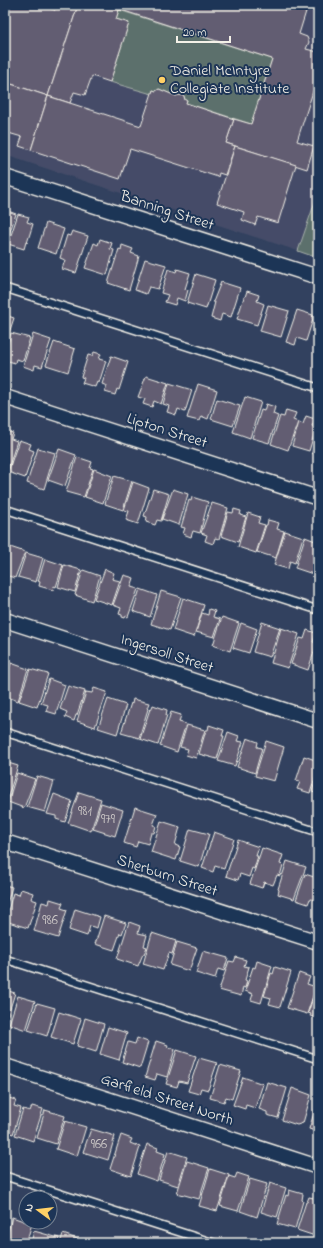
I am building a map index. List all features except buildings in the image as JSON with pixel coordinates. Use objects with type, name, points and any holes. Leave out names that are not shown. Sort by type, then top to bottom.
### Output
[{"type":"street","name":"Banning Street","points":[[5,177],[318,277]]},
{"type":"street","name":"Lipton Street","points":[[5,397],[318,498]]},
{"type":"street","name":"Ingersoll Street","points":[[5,620],[318,721]]},
{"type":"street","name":"Sherburn Street","points":[[5,842],[318,942]]},
{"type":"street","name":"Garfield Street North","points":[[5,1066],[318,1167]]},
{"type":"lane","points":[[5,288],[318,388]]},
{"type":"lane","points":[[5,510],[318,610]]},
{"type":"lane","points":[[5,732],[318,832]]},
{"type":"lane","points":[[5,959],[318,1059]]},
{"type":"lane","points":[[5,1176],[214,1243]]},
{"type":"shaded area","name":"Daniel McIntyre Collegiate Institute","points":[[5,5],[318,5],[318,193],[298,251],[5,155]]},
{"type":"green space","points":[[119,10],[272,59],[251,124],[186,103],[187,100],[185,100],[184,96],[176,96],[159,89],[156,91],[153,90],[152,94],[110,82],[129,23],[116,19]]},
{"type":"green space","points":[[318,193],[318,258],[298,251]]},
{"type":"place","name":"Daniel McIntyre Collegiate Institute","points":[[162,80]]}]
